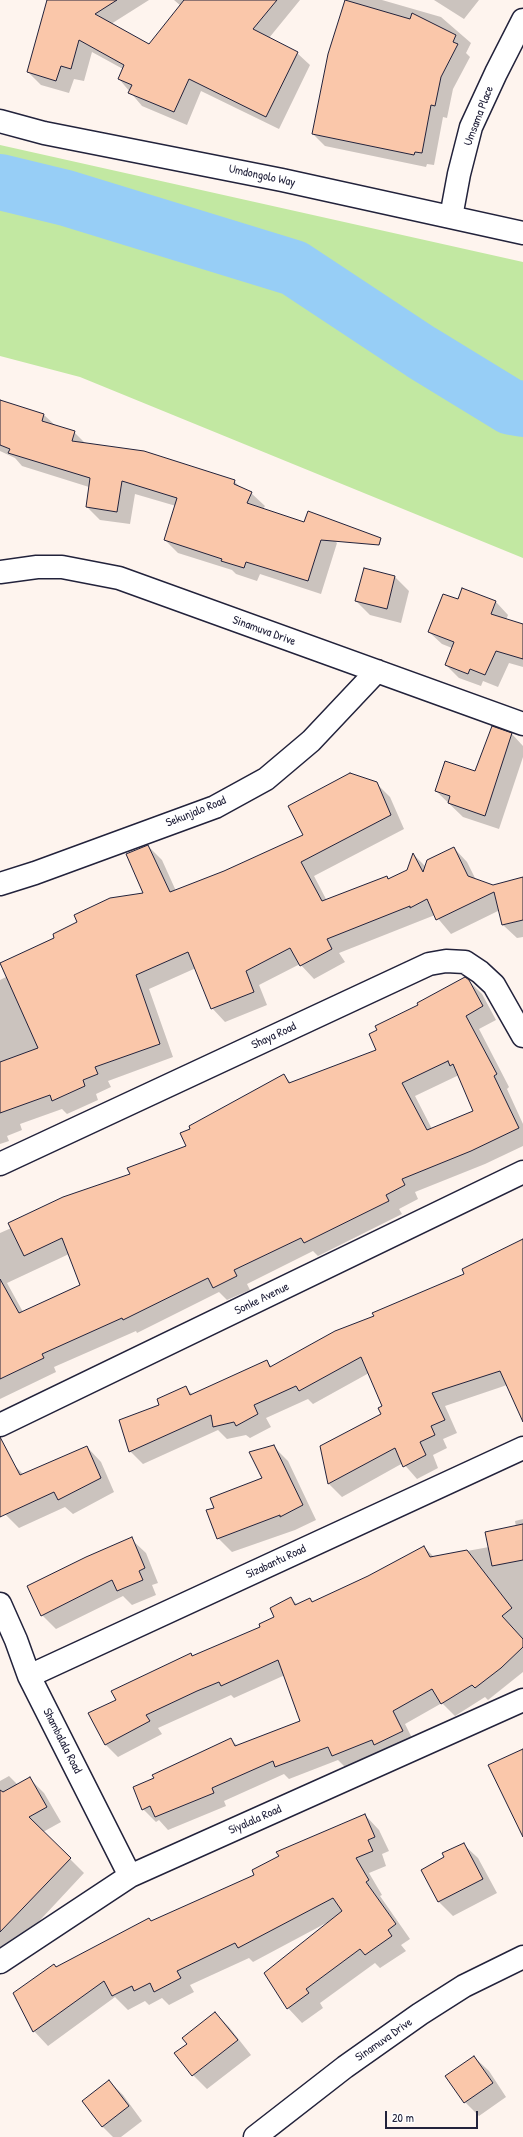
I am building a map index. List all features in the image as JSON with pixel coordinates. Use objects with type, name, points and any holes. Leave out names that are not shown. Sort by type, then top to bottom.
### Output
[{"type":"street","name":"Umsama Place","points":[[451,217],[459,174],[471,127],[521,28]]},
{"type":"street","name":"Umdongolo Way","points":[[0,121],[44,133],[282,180],[523,233]]},
{"type":"street","name":"Sinamuva Drive","points":[[0,572],[37,567],[62,567],[118,578],[523,724]]},
{"type":"street","name":"Sekunjalo Road","points":[[0,884],[35,873],[215,807],[260,782],[311,741],[377,671]]},
{"type":"street","name":"Shaya Road","points":[[0,1164],[429,964],[446,961],[465,962],[480,972],[494,985],[523,1036]]},
{"type":"street","name":"Sonke Avenue","points":[[0,1425],[523,1172]]},
{"type":"street","name":"Sizabantu Road","points":[[29,1676],[523,1448]]},
{"type":"street","name":"Shambalala Road","points":[[0,1604],[8,1643],[29,1676],[130,1876]]},
{"type":"street","name":"Siyalala Road","points":[[0,1962],[130,1876],[523,1700]]},
{"type":"street","name":"Sinamuva Drive","points":[[254,2137],[345,2067],[420,2014],[464,1986],[523,1956]]},
{"type":"green space","points":[[0,145],[523,262],[523,558],[80,377],[0,356]]},
{"type":"building","points":[[47,0],[117,0],[95,14],[149,44],[184,0],[277,0],[253,29],[298,52],[266,117],[189,79],[174,112],[128,93],[132,85],[118,79],[124,65],[79,40],[71,69],[61,66],[56,81],[27,72]]},
{"type":"building","points":[[345,0],[410,19],[412,13],[456,35],[453,42],[458,44],[441,77],[435,106],[431,105],[422,153],[415,152],[414,155],[312,134],[328,54]]},
{"type":"building","points":[[0,400],[44,414],[42,421],[75,431],[72,441],[144,451],[235,480],[234,484],[252,492],[247,503],[304,522],[308,511],[381,538],[379,545],[321,540],[308,581],[246,562],[244,568],[221,561],[222,559],[164,540],[177,498],[122,481],[117,512],[86,507],[90,478],[8,453],[10,449],[0,445]]},
{"type":"building","points":[[364,568],[395,576],[387,609],[355,601]]},
{"type":"building","points":[[462,588],[496,601],[491,614],[523,624],[523,659],[496,651],[485,675],[470,669],[468,674],[445,665],[454,642],[428,632],[443,594],[458,599]]},
{"type":"building","points":[[492,726],[512,733],[485,816],[448,803],[450,796],[435,791],[445,761],[475,771]]},
{"type":"building","points":[[350,773],[377,782],[391,815],[301,862],[322,901],[387,876],[388,879],[407,870],[413,853],[423,872],[427,860],[454,847],[468,876],[493,885],[523,877],[523,920],[502,925],[494,892],[436,920],[427,899],[410,908],[410,906],[327,939],[332,949],[300,966],[290,948],[246,971],[254,992],[211,1009],[188,952],[136,975],[160,1044],[95,1067],[98,1074],[83,1080],[85,1086],[52,1101],[50,1095],[0,1113],[0,1062],[38,1048],[0,963],[54,938],[53,934],[77,922],[74,915],[110,898],[143,893],[126,854],[148,845],[170,892],[224,871],[303,835],[288,806]]},
{"type":"building","points":[[465,977],[469,980],[483,1006],[466,1016],[497,1074],[494,1076],[519,1128],[471,1151],[402,1179],[405,1185],[386,1195],[389,1201],[304,1243],[301,1238],[234,1270],[237,1276],[213,1288],[208,1278],[123,1320],[122,1318],[42,1354],[44,1358],[0,1379],[0,1279],[19,1313],[80,1285],[62,1238],[24,1256],[8,1223],[63,1197],[130,1174],[127,1168],[186,1146],[180,1133],[190,1129],[189,1126],[284,1074],[289,1083],[376,1050],[369,1034],[377,1030],[375,1026],[418,1005],[417,1003]],"holes":[[[448,1061],[450,1066],[453,1064],[473,1111],[427,1130],[402,1083]]]},
{"type":"building","points":[[523,1239],[523,1422],[500,1371],[432,1393],[445,1420],[431,1426],[435,1435],[420,1442],[426,1455],[403,1467],[395,1448],[328,1484],[320,1446],[381,1414],[378,1408],[382,1406],[361,1357],[299,1391],[296,1386],[254,1405],[258,1414],[236,1426],[234,1422],[213,1427],[211,1415],[129,1452],[119,1420],[159,1405],[157,1399],[186,1386],[190,1395],[267,1360],[270,1367],[335,1331],[374,1316],[372,1313],[464,1274],[462,1269]]},
{"type":"building","points":[[0,1437],[20,1475],[87,1446],[101,1478],[58,1500],[54,1492],[0,1517]]},
{"type":"building","points":[[274,1445],[303,1505],[280,1517],[280,1515],[217,1539],[206,1510],[214,1508],[210,1498],[262,1478],[249,1452]]},
{"type":"building","points":[[523,1524],[523,1560],[492,1566],[485,1532]]},
{"type":"building","points":[[132,1537],[145,1568],[139,1571],[143,1580],[117,1591],[112,1580],[41,1616],[27,1586],[86,1557]]},
{"type":"building","points":[[424,1546],[430,1557],[467,1550],[512,1608],[502,1616],[523,1639],[523,1647],[501,1668],[475,1688],[472,1685],[441,1704],[432,1689],[393,1711],[403,1731],[374,1745],[372,1740],[332,1756],[328,1747],[275,1767],[273,1761],[212,1788],[214,1793],[155,1817],[150,1806],[142,1810],[133,1787],[154,1778],[152,1775],[231,1738],[235,1746],[300,1721],[278,1660],[221,1686],[219,1682],[197,1691],[146,1715],[150,1721],[105,1745],[88,1713],[116,1700],[111,1691],[191,1653],[192,1656],[260,1627],[259,1624],[274,1617],[270,1608],[291,1597],[295,1605],[310,1598],[312,1602],[368,1576]]},
{"type":"building","points":[[523,1749],[523,1837],[488,1765]]},
{"type":"building","points":[[30,1777],[47,1807],[29,1817],[71,1858],[0,1932],[0,1790],[3,1792]]},
{"type":"building","points":[[365,1814],[375,1837],[368,1840],[373,1851],[356,1858],[369,1880],[366,1882],[396,1924],[388,1930],[392,1936],[365,1955],[360,1949],[306,1989],[309,1993],[287,2009],[264,1973],[342,1911],[333,1898],[238,1948],[235,1943],[177,1971],[181,1978],[154,1992],[150,1983],[134,1991],[132,1986],[112,1996],[104,1981],[33,2032],[13,1993],[54,1964],[56,1967],[149,1918],[151,1921],[254,1875],[252,1870],[279,1856],[276,1852]]},
{"type":"building","points":[[464,1843],[483,1879],[438,1902],[421,1870],[444,1857],[442,1853]]},
{"type":"building","points":[[215,2012],[238,2040],[192,2076],[174,2053],[187,2044],[182,2038]]},
{"type":"building","points":[[474,2056],[493,2083],[464,2103],[445,2076]]},
{"type":"building","points":[[109,2080],[129,2106],[102,2127],[82,2101]]},
{"type":"waterway","points":[[0,182],[66,198],[294,268],[421,352],[511,407],[523,409]]}]
